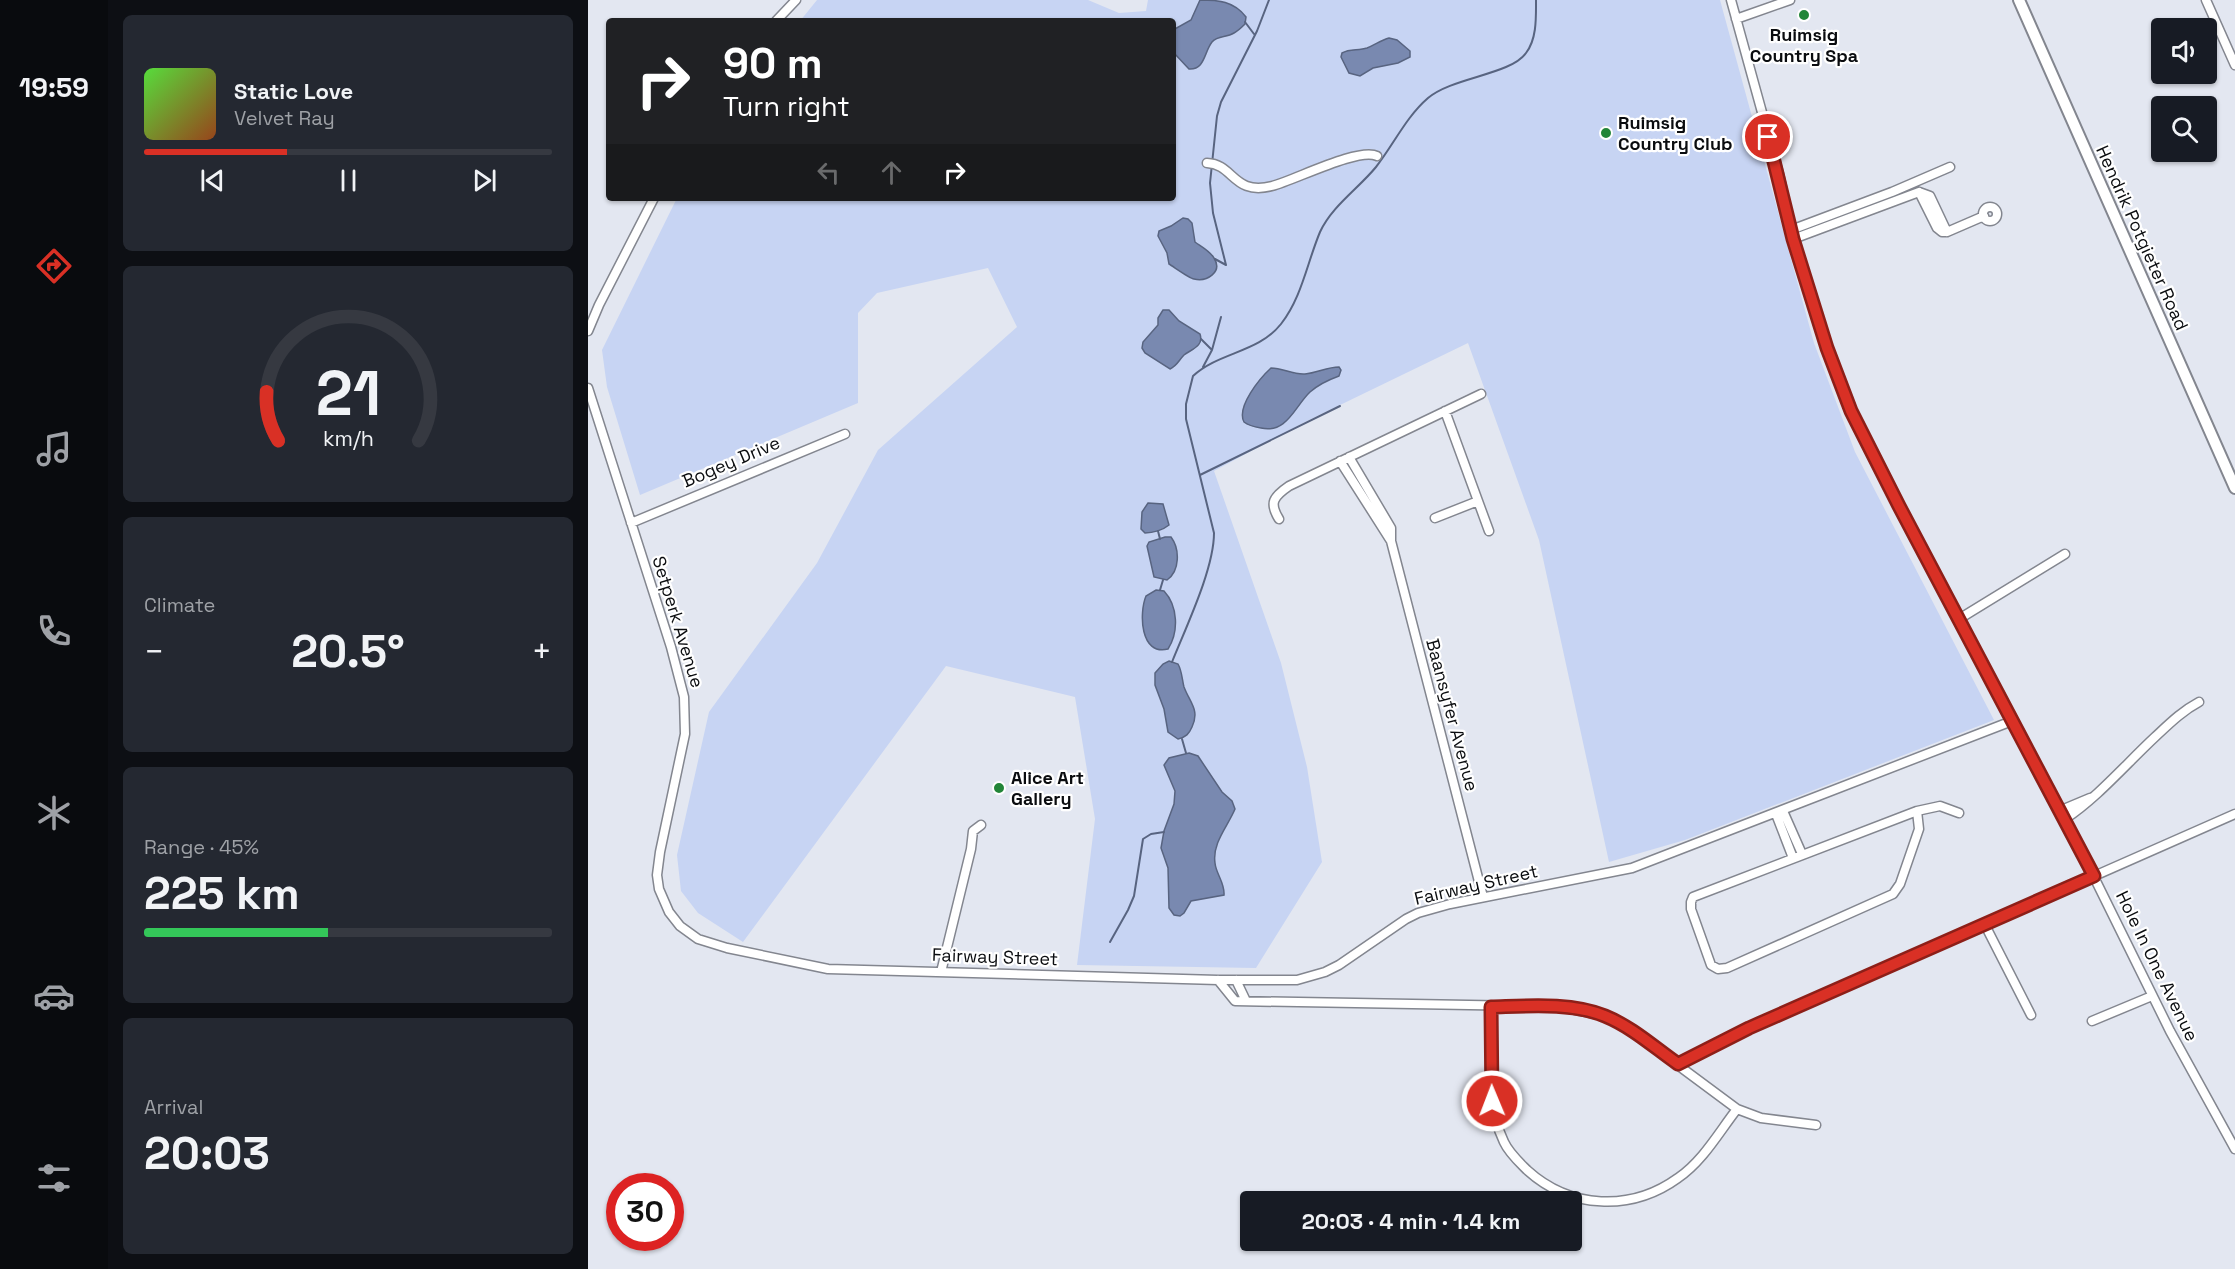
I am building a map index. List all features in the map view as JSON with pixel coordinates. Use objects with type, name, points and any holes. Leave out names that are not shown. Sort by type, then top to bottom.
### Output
[{"type":"main road","name":"Hendrik Potgieter Road","points":[[2019,0],[2235,488]]},
{"type":"street","points":[[779,18],[796,0]]},
{"type":"street","name":"Hole In One Avenue","points":[[1731,0],[1779,174],[1792,234],[1826,343],[1851,411],[2065,819],[2152,996],[2235,1149]]},
{"type":"street","points":[[1736,19],[1790,0]]},
{"type":"street","points":[[2206,0],[2235,65]]},
{"type":"street","points":[[1207,163],[1217,163],[1237,182],[1259,188],[1273,186],[1357,154],[1372,153],[1377,156]]},
{"type":"street","points":[[1792,234],[1950,167]]},
{"type":"street","points":[[1792,234],[1919,192],[1930,196],[1947,232],[1984,216]]},
{"type":"street","points":[[588,331],[652,201]]},
{"type":"street","name":"Setperk Avenue","points":[[588,388],[671,646],[684,697],[683,744],[657,875],[661,897],[669,912],[688,933]]},
{"type":"street","points":[[1279,519],[1273,509],[1273,503],[1280,492],[1481,394]]},
{"type":"street","points":[[1445,411],[1489,531]]},
{"type":"street","name":"Bogey Drive","points":[[631,523],[845,434]]},
{"type":"street","name":"Baansyfer Avenue","points":[[1349,458],[1371,500]]},
{"type":"street","name":"Baansyfer Avenue","points":[[1340,461],[1391,528],[1391,541],[1483,897]]},
{"type":"street","points":[[1435,518],[1478,501]]},
{"type":"street","points":[[1959,620],[2065,554]]},
{"type":"street","points":[[2065,819],[2082,808],[2181,713],[2199,702]]},
{"type":"street","name":"Fairway Street","points":[[688,933],[708,943],[817,967],[1218,980],[1297,980],[1325,972],[1418,913],[1483,897],[1632,868],[2012,721]]},
{"type":"street","points":[[2059,810],[2091,798]]},
{"type":"street","points":[[1917,811],[1919,829],[1900,884],[1893,894],[1727,968],[1714,968],[1711,965],[1690,909],[1693,897],[1917,811],[1940,806],[1959,813]]},
{"type":"street","points":[[1779,813],[1797,856]]},
{"type":"street","points":[[1678,1064],[1749,1028],[2235,814]]},
{"type":"street","points":[[941,972],[971,849],[973,831],[981,825]]},
{"type":"street","points":[[1985,925],[2031,1015]]},
{"type":"street","points":[[1218,980],[1233,1001],[1566,1008],[1605,1016],[1636,1034],[1737,1109],[1761,1118],[1816,1125]]},
{"type":"street","points":[[1236,980],[1246,1001]]},
{"type":"street","points":[[2092,1021],[2152,996]]},
{"type":"street","points":[[1491,1007],[1492,1101],[1504,1142],[1515,1158],[1535,1177],[1565,1194],[1587,1201],[1619,1202],[1643,1196],[1666,1186],[1693,1166],[1737,1109]]},
{"type":"shaded area","name":"Ruimsig Country Club","points":[[817,0],[1088,0],[1119,13],[1146,11],[1148,0],[1720,0],[1814,343],[1855,452],[1994,720],[1685,840],[1609,862],[1539,540],[1468,343],[1305,422],[1214,471],[1281,663],[1307,767],[1322,862],[1256,968],[1077,965],[1095,819],[1075,697],[946,666],[743,942],[698,913],[681,891],[677,855],[709,712],[817,563],[878,450],[1017,327],[988,268],[877,293],[858,313],[858,403],[640,495],[607,387],[602,350],[676,201],[1176,201],[1176,18],[802,18]]},
{"type":"shaded area","points":[[1200,0],[1219,1],[1231,5],[1246,17],[1245,24],[1234,33],[1219,37],[1212,42],[1201,64],[1194,69],[1189,69],[1176,55],[1176,28],[1191,20]]},
{"type":"shaded area","points":[[1389,38],[1397,40],[1410,51],[1410,57],[1398,63],[1373,68],[1360,76],[1349,73],[1341,57],[1342,53],[1367,48]]},
{"type":"shaded area","points":[[1183,218],[1192,223],[1195,242],[1210,253],[1216,263],[1215,272],[1204,279],[1194,279],[1169,264],[1167,253],[1158,236],[1159,231]]},
{"type":"shaded area","points":[[1163,310],[1169,310],[1179,321],[1200,334],[1201,338],[1196,347],[1170,369],[1145,353],[1142,348],[1143,342],[1158,325],[1158,318]]},
{"type":"shaded area","points":[[1339,367],[1341,370],[1339,376],[1313,389],[1290,418],[1278,427],[1261,428],[1244,422],[1242,416],[1246,401],[1271,368],[1305,374]]},
{"type":"shaded area","points":[[1148,503],[1163,504],[1169,525],[1161,530],[1145,533],[1141,529],[1142,512]]},
{"type":"shaded area","points":[[1171,537],[1177,554],[1176,566],[1167,580],[1154,577],[1147,546],[1149,542]]},
{"type":"shaded area","points":[[1156,590],[1164,591],[1174,611],[1174,635],[1168,649],[1152,646],[1144,632],[1143,612],[1146,596]]},
{"type":"shaded area","points":[[1169,661],[1178,664],[1184,687],[1195,711],[1190,732],[1178,739],[1168,732],[1164,709],[1155,685],[1155,673]]},
{"type":"shaded area","points":[[1189,753],[1198,756],[1222,792],[1232,801],[1235,809],[1218,842],[1215,856],[1224,895],[1191,901],[1180,916],[1174,915],[1169,908],[1168,868],[1161,848],[1164,831],[1174,804],[1175,791],[1164,765],[1169,758]]},
{"type":"waterway","points":[[1226,265],[1213,213],[1210,183],[1217,116],[1221,102],[1257,31],[1269,0]]},
{"type":"waterway","points":[[1172,662],[1204,580],[1213,547],[1214,533],[1186,419],[1186,404],[1193,376],[1214,362],[1250,347],[1272,334],[1294,303],[1320,232],[1331,214],[1376,167],[1407,122],[1428,98],[1452,85],[1507,66],[1526,53],[1534,35],[1536,0]]},
{"type":"waterway","points":[[1245,22],[1254,34]]},
{"type":"waterway","points":[[1215,259],[1226,265]]},
{"type":"waterway","points":[[1203,367],[1212,350],[1221,317]]},
{"type":"waterway","points":[[1201,339],[1212,350]]},
{"type":"waterway","points":[[1200,475],[1340,406]]},
{"type":"waterway","points":[[1158,531],[1160,539]]},
{"type":"waterway","points":[[1160,590],[1163,580]]},
{"type":"waterway","points":[[1182,739],[1186,753]]},
{"type":"waterway","points":[[1110,942],[1134,896],[1143,839],[1151,834],[1164,832]]},
{"type":"place","name":"Ruimsig Country Spa","points":[[1804,15]]},
{"type":"place","name":"Ruimsig Country Club","points":[[1606,133]]},
{"type":"place","name":"Alice Art Gallery","points":[[999,788]]},
{"type":"route","points":[[1492,1101],[1491,1007],[1527,1006],[1590,1011],[1620,1023],[1678,1064],[1749,1028],[2094,876],[1851,411],[1827,348],[1793,239],[1779,174],[1768,137]]}]
